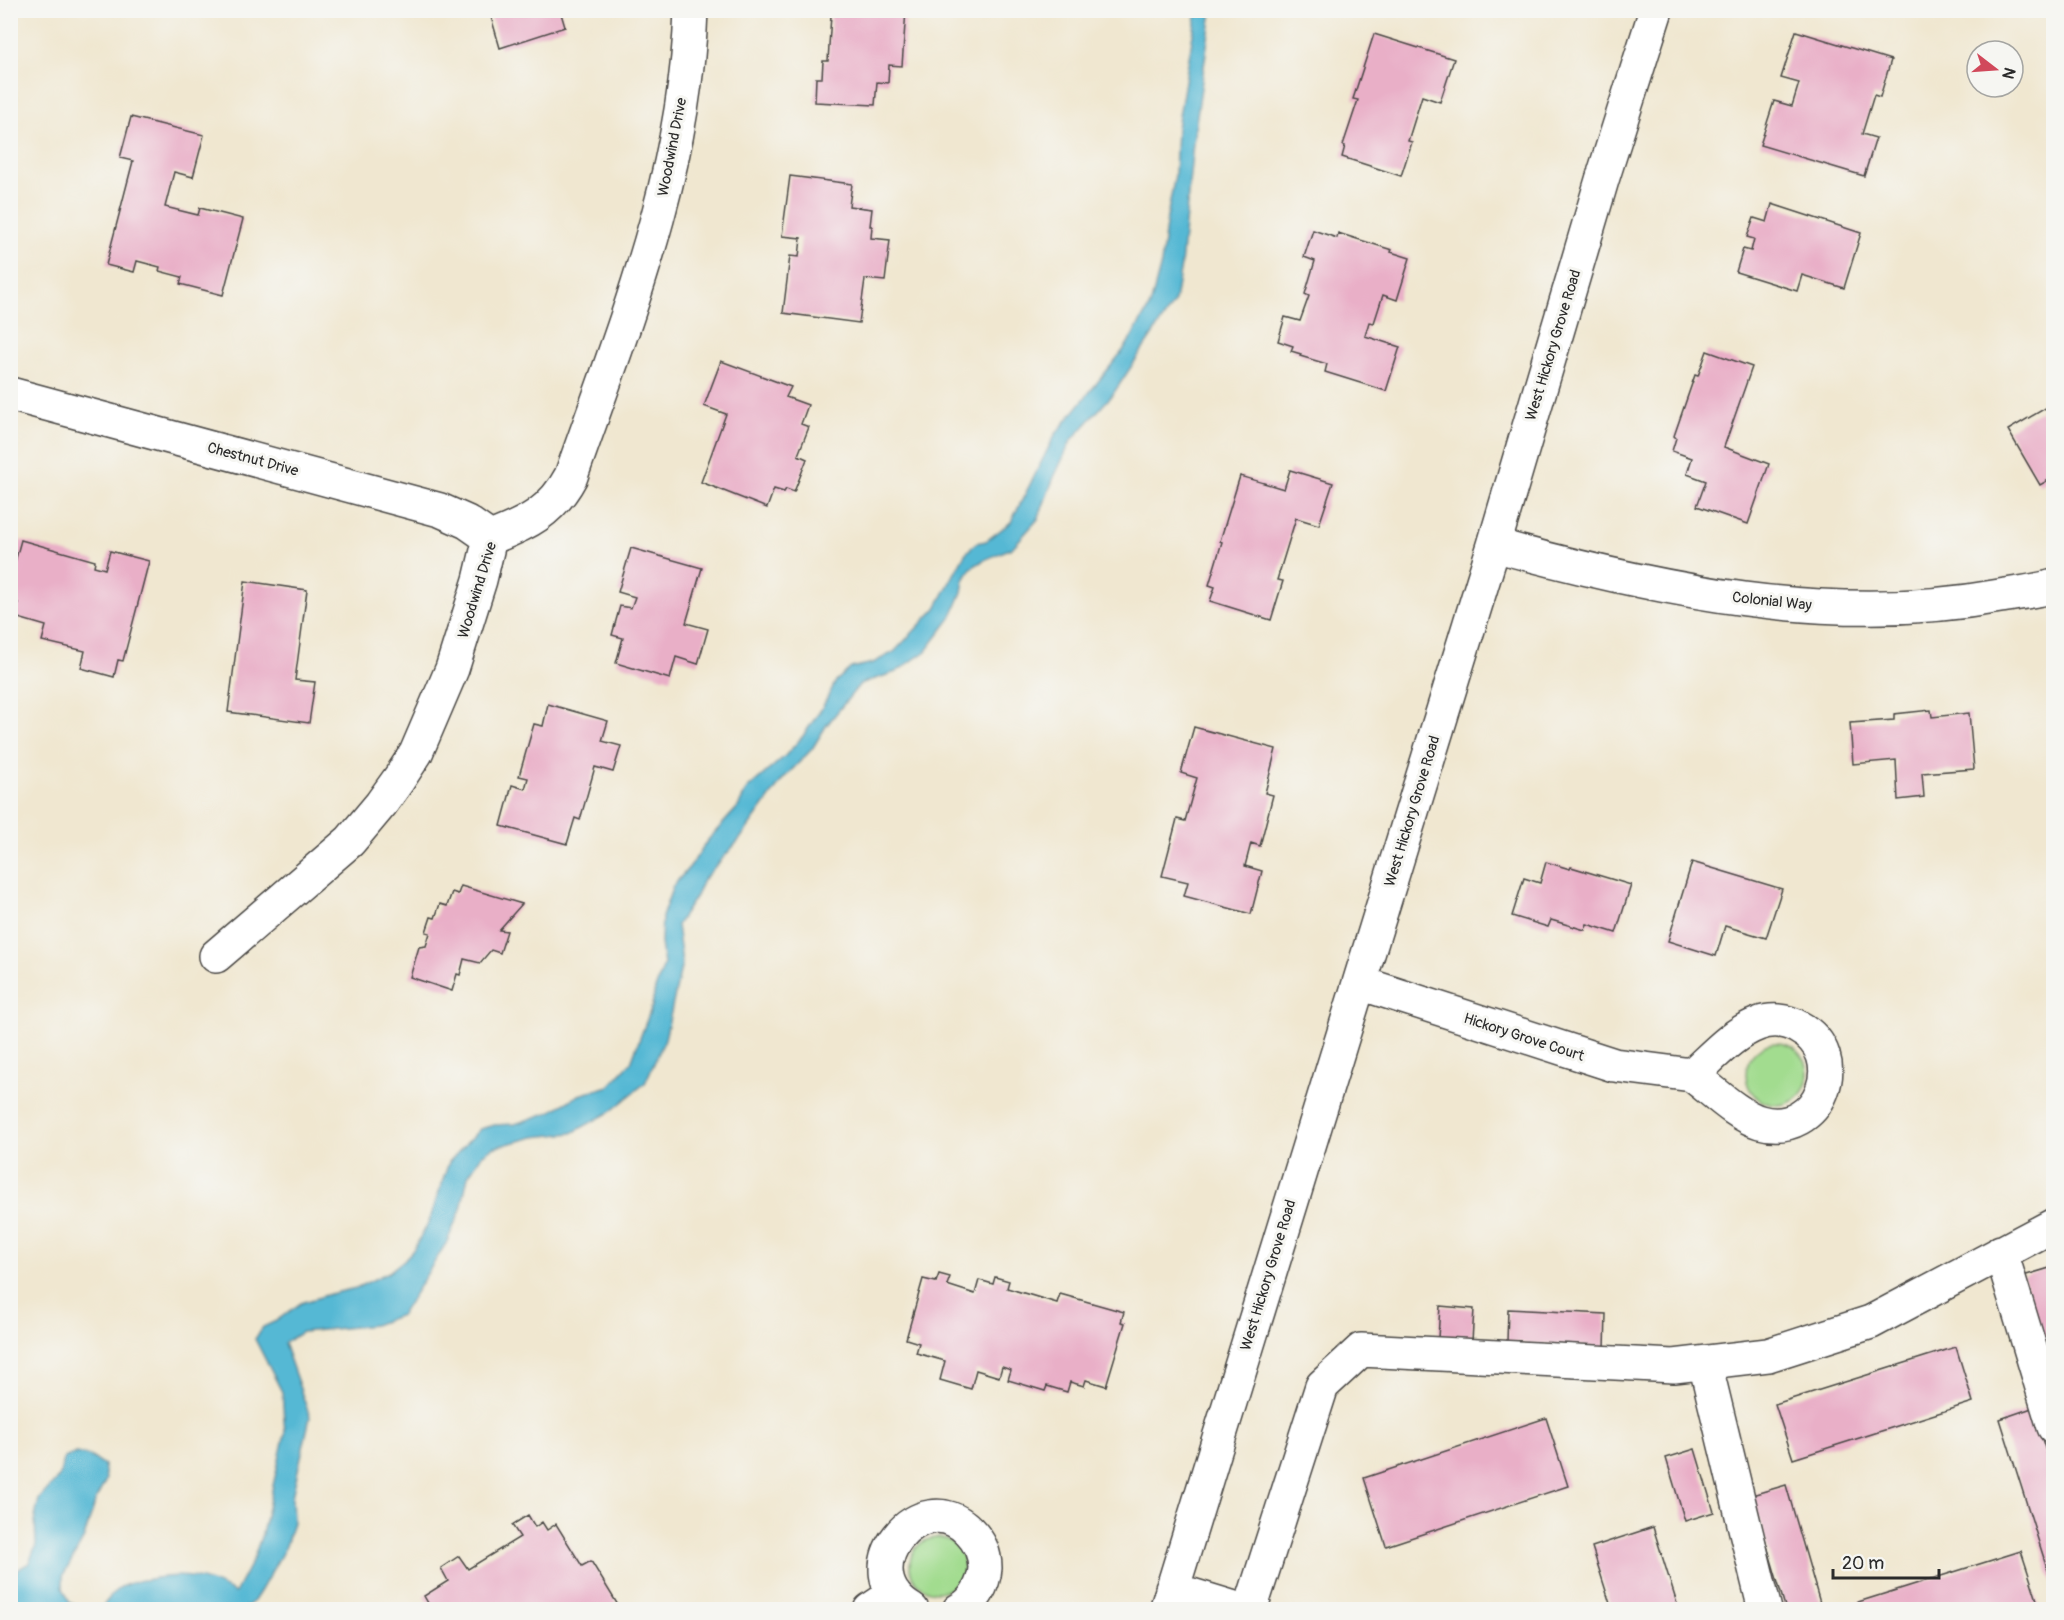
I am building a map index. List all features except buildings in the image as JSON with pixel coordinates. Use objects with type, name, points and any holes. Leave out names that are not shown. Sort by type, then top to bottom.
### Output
[{"type":"street","name":"Woodwind Drive","points":[[216,956],[350,841],[381,804],[416,753],[452,669],[480,580],[490,538],[516,528],[541,514],[558,497],[571,476],[648,256],[663,199],[683,93],[691,10]]},
{"type":"street","name":"West Hickory Grove Road","points":[[1169,1599],[1360,983],[1599,191],[1656,10]]},
{"type":"street","name":"Chestnut Drive","points":[[10,394],[440,510],[467,522],[490,538]]},
{"type":"street","name":"Colonial Way","points":[[1494,545],[1614,576],[1730,597],[1797,606],[1851,608],[1942,606],[2054,586]]},
{"type":"street","name":"Hickory Grove Court","points":[[1360,983],[1614,1065],[1692,1075]]},
{"type":"street","points":[[1250,1610],[1322,1386],[1361,1350],[1674,1366],[1768,1355],[1871,1322],[2054,1225]]},
{"type":"street","points":[[2001,1252],[2054,1427]]},
{"type":"street","points":[[1705,1363],[1765,1610]]},
{"type":"street","points":[[892,1604],[886,1564],[889,1549],[908,1525],[922,1519],[938,1517],[953,1520],[966,1528],[977,1539],[983,1553],[985,1569],[981,1584],[974,1597],[959,1610]]},
{"type":"street","points":[[1169,1599],[1241,1610]]},
{"type":"green space","points":[[1777,1043],[1794,1048],[1799,1052],[1803,1057],[1808,1074],[1803,1091],[1799,1096],[1794,1100],[1777,1105],[1760,1100],[1755,1096],[1751,1091],[1746,1074],[1751,1057],[1755,1052],[1760,1048]]},
{"type":"green space","points":[[937,1538],[947,1540],[956,1546],[962,1555],[964,1565],[962,1575],[956,1584],[947,1590],[937,1592],[927,1590],[918,1584],[912,1575],[910,1565],[912,1555],[918,1546],[927,1540]]},
{"type":"water","points":[[1197,11],[1212,11],[1193,143],[1181,265],[1175,301],[1113,394],[1071,441],[1038,519],[1012,548],[971,568],[964,580],[962,592],[951,618],[926,651],[896,672],[860,684],[826,726],[812,749],[783,779],[740,839],[703,880],[696,896],[677,925],[682,963],[665,1039],[645,1083],[610,1112],[572,1133],[534,1137],[492,1148],[482,1155],[468,1176],[461,1209],[447,1242],[401,1315],[374,1325],[302,1332],[284,1343],[310,1417],[292,1497],[293,1522],[286,1546],[254,1601],[246,1607],[248,1609],[100,1609],[119,1588],[138,1581],[162,1577],[194,1577],[235,1593],[254,1557],[262,1534],[285,1433],[282,1392],[255,1339],[263,1327],[276,1321],[301,1303],[356,1288],[389,1272],[404,1260],[413,1250],[429,1222],[449,1162],[480,1129],[494,1125],[515,1124],[550,1112],[579,1095],[609,1086],[631,1062],[652,1006],[655,989],[664,965],[661,943],[662,917],[673,886],[692,864],[707,841],[738,807],[747,789],[785,756],[803,736],[822,708],[836,681],[851,668],[873,663],[894,652],[936,608],[965,554],[976,543],[986,541],[1011,522],[1055,435],[1125,348],[1150,306],[1161,264],[1175,175],[1177,128]]},
{"type":"water","points":[[77,1453],[91,1457],[104,1465],[106,1480],[96,1499],[84,1538],[63,1576],[63,1588],[70,1603],[84,1609],[11,1609],[11,1585],[17,1570],[29,1563],[36,1545],[35,1517],[39,1499],[59,1477],[64,1458]]}]
